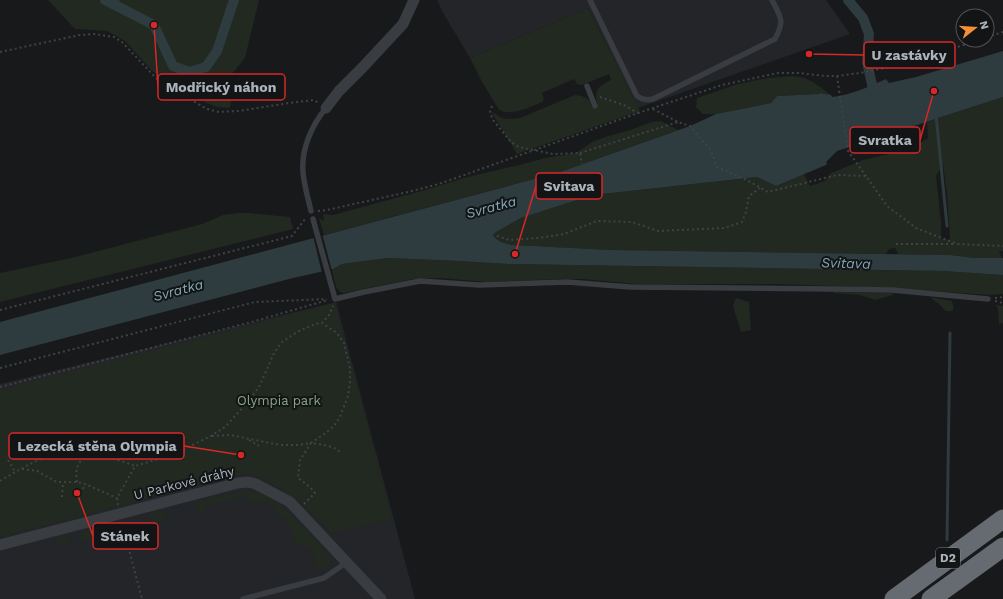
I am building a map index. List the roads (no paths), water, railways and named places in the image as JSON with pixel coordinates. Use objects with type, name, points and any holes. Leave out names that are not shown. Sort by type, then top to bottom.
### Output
[{"type":"highway","name":"D2","points":[[894,599],[1003,518]]},
{"type":"highway","name":"D2","points":[[931,599],[1003,547]]},
{"type":"street","points":[[326,108],[339,91],[403,24],[414,0]]},
{"type":"street","name":"U Parkové dráhy","points":[[0,544],[238,483],[248,482],[256,484],[290,502],[381,599]]},
{"type":"lane","points":[[590,0],[637,96],[642,100],[653,99],[775,40],[780,29],[781,19],[772,0]]},
{"type":"lane","points":[[587,86],[595,106]]},
{"type":"lane","points":[[311,211],[303,171],[304,154],[306,145],[315,125],[326,108]]},
{"type":"lane","points":[[313,219],[334,298],[420,281],[479,285],[568,282],[630,287],[892,290],[988,299]]},
{"type":"lane","points":[[243,599],[324,578],[347,562]]},
{"type":"water","points":[[1003,51],[1003,97],[837,151],[826,162],[826,165],[776,186],[757,177],[593,195],[521,218],[493,235],[499,241],[512,245],[612,250],[950,255],[975,258],[1003,258],[1003,275],[943,271],[508,264],[388,258],[342,264],[333,269],[289,279],[0,355],[0,322],[560,172],[690,126],[716,114],[771,103],[777,96],[820,93],[831,95],[832,97],[839,96],[886,79],[889,83],[916,77]]},
{"type":"waterway","points":[[105,0],[154,25],[173,66],[189,72],[206,67],[217,51],[234,0]]},
{"type":"waterway","points":[[118,0],[118,7]]},
{"type":"waterway","points":[[848,0],[863,18],[869,34],[867,62],[875,98]]},
{"type":"waterway","points":[[936,115],[947,226]]},
{"type":"waterway","points":[[947,540],[950,333]]},
{"type":"place","name":"Modřický náhon","points":[[154,25]]},
{"type":"place","name":"U zastávky","points":[[809,54]]},
{"type":"place","name":"Svratka","points":[[934,91]]},
{"type":"place","name":"Svitava","points":[[515,254]]},
{"type":"place","name":"Lezecká stěna Olympia","points":[[241,455]]},
{"type":"place","name":"Stánek","points":[[77,493]]},
{"type":"park label","name":"Olympia park","points":[[279,400]]}]
